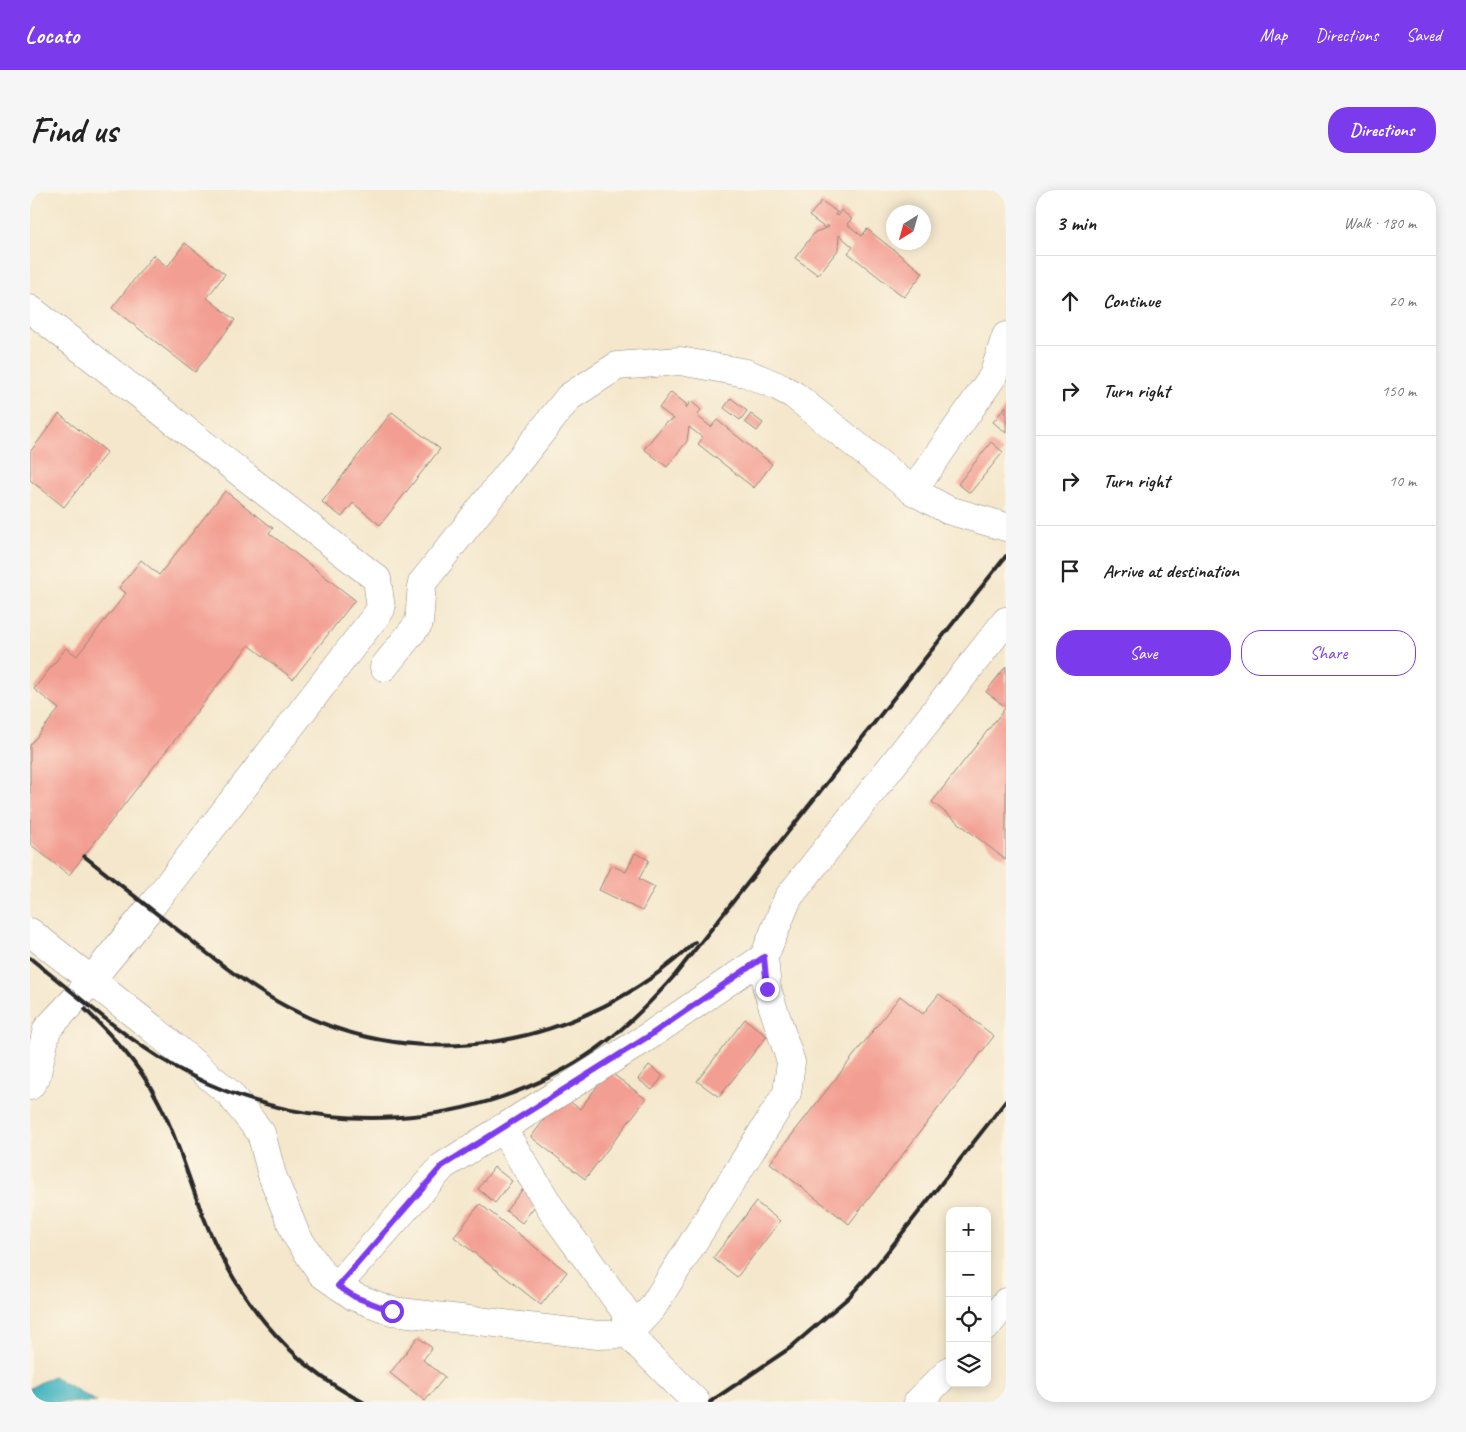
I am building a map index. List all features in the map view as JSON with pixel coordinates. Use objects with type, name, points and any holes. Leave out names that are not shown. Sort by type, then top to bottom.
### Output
[{"type":"lane","points":[[30,309],[377,579],[381,609],[150,908],[48,1029],[36,1077],[30,1086]]},
{"type":"lane","points":[[913,491],[993,376],[1006,336]]},
{"type":"lane","points":[[384,668],[419,623],[422,583],[569,397],[617,366],[680,361],[746,373],[777,386],[794,396],[913,491],[948,510],[1006,527]]},
{"type":"lane","points":[[30,932],[92,979],[229,1093],[261,1132],[272,1175],[296,1235],[322,1274],[338,1286],[355,1297],[392,1311],[589,1334],[628,1334],[652,1308],[787,1093],[791,1062],[767,989],[764,957],[788,898],[1006,621]]},
{"type":"lane","points":[[338,1286],[442,1166],[649,1036],[764,957]]},
{"type":"lane","points":[[502,1128],[556,1218],[625,1311],[628,1334],[696,1402]]},
{"type":"lane","points":[[991,1321],[1006,1302]]},
{"type":"lane","points":[[918,1402],[946,1374]]},
{"type":"lane","points":[[942,1402],[948,1387]]},
{"type":"water","points":[[53,1376],[97,1402],[30,1402],[30,1388]]},
{"type":"building","points":[[822,201],[837,212],[835,215],[837,216],[841,210],[852,219],[847,224],[862,236],[867,229],[886,244],[886,250],[894,250],[923,273],[904,297],[848,253],[853,247],[839,235],[838,250],[818,275],[795,258],[815,232],[829,227],[827,225],[825,228],[809,216]]},
{"type":"building","points":[[185,243],[225,274],[207,298],[235,320],[195,372],[112,308],[153,255],[167,267]]},
{"type":"building","points":[[671,392],[686,404],[686,408],[691,401],[701,410],[697,416],[711,427],[717,420],[772,464],[754,488],[698,444],[703,438],[689,427],[687,441],[667,467],[644,449],[665,423],[674,419],[659,408]]},
{"type":"building","points":[[731,398],[747,411],[740,420],[724,408]]},
{"type":"building","points":[[1006,406],[1006,433],[993,422]]},
{"type":"building","points":[[392,412],[440,449],[380,525],[353,503],[342,517],[322,502]]},
{"type":"building","points":[[59,414],[107,452],[64,507],[30,480],[30,452]]},
{"type":"building","points":[[751,414],[763,423],[757,431],[745,422]]},
{"type":"building","points":[[991,442],[1003,452],[970,493],[958,484]]},
{"type":"building","points":[[225,491],[273,528],[269,533],[355,600],[293,679],[249,645],[69,875],[30,844],[30,745],[59,709],[34,689],[66,648],[77,656],[126,593],[119,588],[141,560],[159,575]]},
{"type":"building","points":[[1006,666],[1006,707],[986,692]]},
{"type":"building","points":[[1006,707],[1006,860],[932,802]]},
{"type":"building","points":[[635,853],[649,860],[639,879],[655,887],[642,911],[599,890],[611,865],[626,872]]},
{"type":"building","points":[[939,994],[994,1036],[849,1224],[770,1163],[900,996],[923,1014]]},
{"type":"building","points":[[745,1019],[767,1036],[719,1097],[697,1081]]},
{"type":"building","points":[[649,1065],[663,1076],[652,1090],[638,1079]]},
{"type":"building","points":[[609,1071],[646,1099],[585,1179],[531,1137],[562,1096],[580,1109]]},
{"type":"building","points":[[494,1167],[512,1181],[495,1203],[478,1189]]},
{"type":"building","points":[[522,1190],[538,1202],[522,1223],[506,1211]]},
{"type":"building","points":[[756,1202],[780,1221],[737,1277],[713,1258]]},
{"type":"building","points":[[480,1204],[567,1272],[541,1305],[454,1237]]},
{"type":"building","points":[[418,1337],[432,1348],[423,1360],[445,1377],[425,1401],[390,1373]]},
{"type":"railway","points":[[41,967],[130,1038],[168,1063],[188,1074],[237,1095],[289,1110],[342,1117],[396,1117],[450,1111],[502,1097],[552,1076],[598,1048],[619,1032],[675,975],[1006,556]]},
{"type":"railway","points":[[84,856],[223,966],[274,1000],[339,1029],[393,1042],[447,1045],[501,1041],[553,1027],[604,1006],[651,978],[695,942]]},
{"type":"railway","points":[[30,958],[46,971]]},
{"type":"railway","points":[[85,1009],[133,1061],[156,1097],[175,1140],[202,1213],[229,1271],[246,1298],[286,1346],[335,1386],[363,1402]]},
{"type":"railway","points":[[710,1402],[790,1348],[849,1297],[874,1269],[1006,1101]]},
{"type":"route","points":[[392,1311],[355,1297],[338,1286],[442,1166],[649,1036],[764,957],[767,989]]}]
